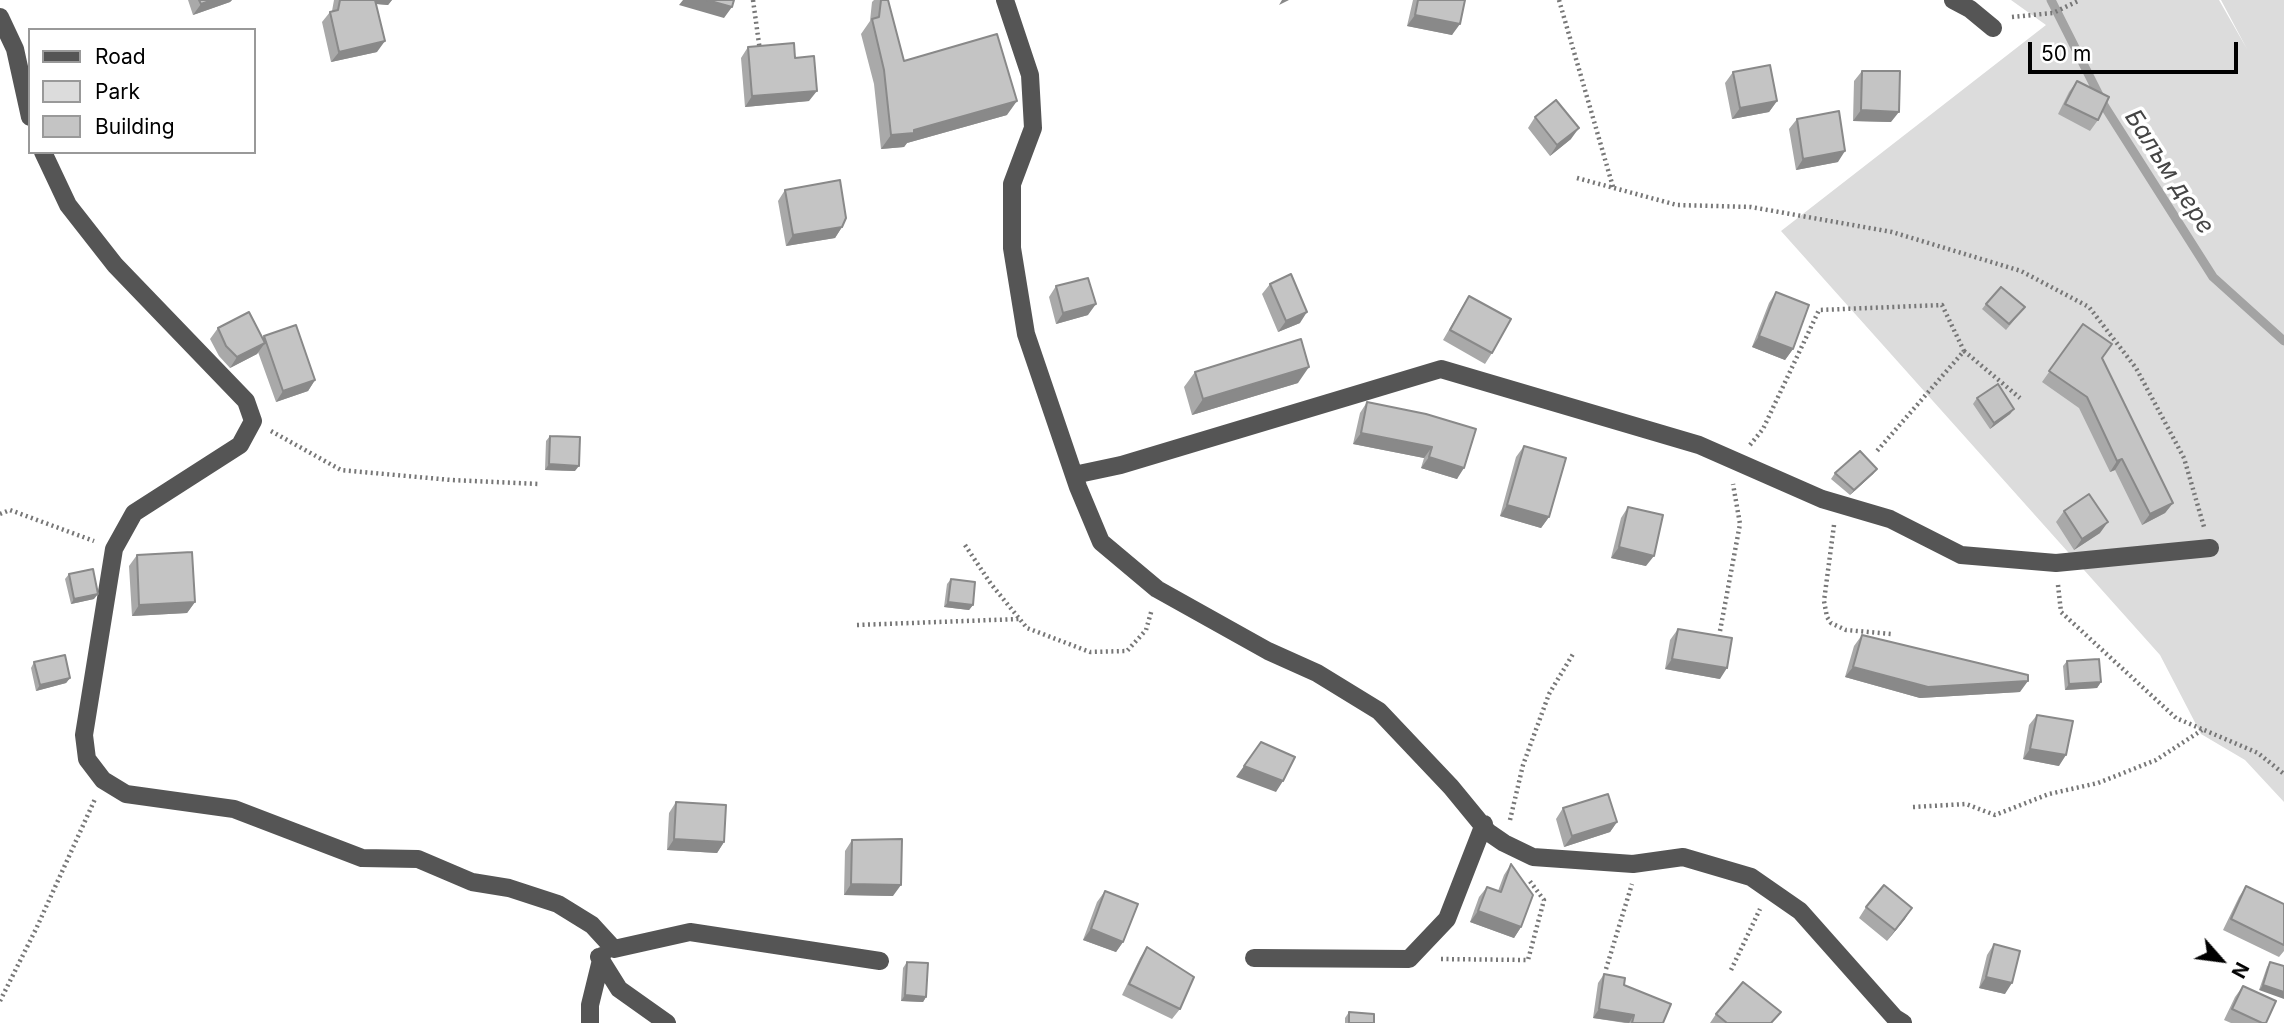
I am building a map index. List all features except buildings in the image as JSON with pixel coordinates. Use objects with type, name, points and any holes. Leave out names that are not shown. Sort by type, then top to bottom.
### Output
[{"type":"street","points":[[1005,0],[1030,75],[1033,128],[1012,184],[1012,248],[1026,334],[1074,475],[1101,542],[1157,589],[1268,651],[1317,673],[1379,711],[1485,824],[1488,832],[1504,844],[1533,857],[1639,863],[1683,858],[1751,877],[1800,911],[1895,1018],[1903,1023]]},
{"type":"street","points":[[1953,0],[1993,27]]},
{"type":"street","points":[[0,17],[15,49],[28,108]]},
{"type":"street","points":[[44,154],[68,205],[83,225],[115,265],[246,401],[253,421],[240,445],[134,513],[114,548],[84,735],[87,759],[103,780],[125,794],[234,809],[362,858],[418,859],[472,882],[521,892],[558,904],[592,925],[607,953],[619,989],[667,1023]]},
{"type":"street","points":[[1074,475],[1121,465],[1441,369],[1699,445],[1836,503],[1889,519],[1961,555],[2056,563],[2210,548]]},
{"type":"street","points":[[1254,958],[1409,959],[1447,919],[1485,824]]},
{"type":"street","points":[[607,953],[690,932],[880,961]]},
{"type":"street","points":[[590,1023],[607,953]]},
{"type":"path","points":[[753,0],[760,54]]},
{"type":"path","points":[[1559,0],[1613,188]]},
{"type":"path","points":[[1970,9],[2011,18],[2053,13],[2080,0]]},
{"type":"path","points":[[1577,178],[1677,205],[1751,207],[1892,232],[2021,271],[2089,307],[2136,368],[2184,458],[2210,548]]},
{"type":"path","points":[[1720,631],[1740,524],[1732,482],[1737,462],[1763,429],[1819,310],[1942,305],[1964,351],[2020,398]]},
{"type":"path","points":[[1877,451],[1964,351]]},
{"type":"path","points":[[253,421],[341,470],[451,480],[540,484]]},
{"type":"path","points":[[1836,503],[1824,601],[1827,617],[1832,623],[1846,630],[1891,634]]},
{"type":"path","points":[[0,514],[10,510],[114,548]]},
{"type":"path","points":[[965,545],[991,584],[1027,628],[1090,652],[1127,651],[1146,631],[1157,589]]},
{"type":"path","points":[[2056,563],[2061,612],[2176,718],[2258,753],[2284,774]]},
{"type":"path","points":[[857,625],[1020,619]]},
{"type":"path","points":[[1504,844],[1523,765],[1549,694],[1573,654]]},
{"type":"path","points":[[1913,807],[1966,804],[1994,815],[2049,794],[2098,783],[2156,761],[2203,730]]},
{"type":"path","points":[[0,1001],[36,929],[103,780]]},
{"type":"path","points":[[1606,969],[1639,863]]},
{"type":"path","points":[[1409,959],[1528,960],[1544,900],[1528,878]]},
{"type":"path","points":[[1731,970],[1769,890]]},
{"type":"green space","points":[[2011,0],[2219,0],[2247,49],[2221,0],[2284,0],[2284,802],[2245,760],[2201,734],[2160,655],[1781,231],[2046,25]]},
{"type":"waterway","name":"Балъм дере","points":[[2051,0],[2105,107],[2213,277],[2284,341]]}]
